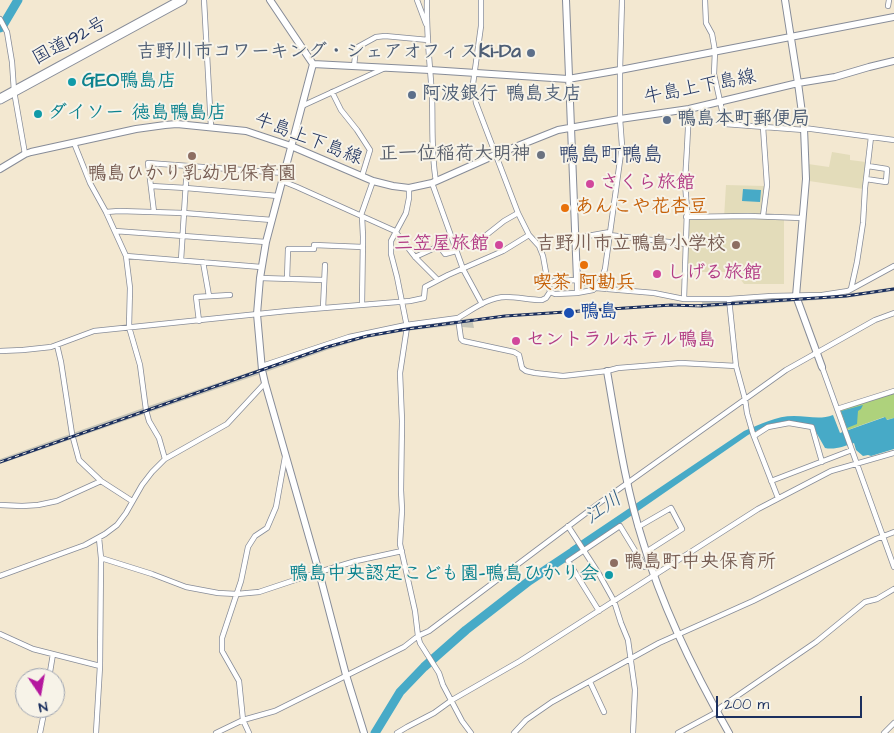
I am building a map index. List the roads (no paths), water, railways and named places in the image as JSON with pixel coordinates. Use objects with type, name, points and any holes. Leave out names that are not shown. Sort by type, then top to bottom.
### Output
[{"type":"highway","name":"国道192号","points":[[0,99],[182,0]]},
{"type":"street","points":[[204,0],[211,127]]},
{"type":"street","points":[[270,0],[313,64],[261,267],[257,314],[262,366],[265,383],[319,572],[346,675],[364,733]]},
{"type":"street","points":[[416,0],[426,25]]},
{"type":"street","points":[[427,0],[426,25],[432,95],[434,182],[463,269],[482,304]]},
{"type":"street","points":[[262,366],[349,337],[406,325],[458,318],[493,299],[503,297],[542,300],[550,292],[550,283],[539,246],[529,234],[518,213],[476,103],[473,84],[481,26],[481,0]]},
{"type":"street","points":[[566,0],[577,293]]},
{"type":"street","points":[[596,288],[605,269],[622,146],[620,70],[622,0]]},
{"type":"street","points":[[705,0],[706,23],[712,34],[715,52],[714,74],[725,124],[804,129],[894,140]]},
{"type":"street","points":[[785,0],[804,129],[806,179],[796,296],[894,567]]},
{"type":"street","points":[[888,6],[889,0]]},
{"type":"street","points":[[313,64],[568,79],[894,16]]},
{"type":"street","points":[[0,21],[7,32],[14,91],[25,154]]},
{"type":"street","points":[[354,66],[356,48],[376,37],[385,36],[428,40]]},
{"type":"street","name":"牛島上下島線","points":[[0,169],[25,154],[136,129],[176,124],[246,131],[291,146],[373,181],[409,188],[434,182],[558,130],[620,118],[688,109],[798,83],[835,78],[894,61]]},
{"type":"street","points":[[302,106],[387,68]]},
{"type":"street","points":[[332,92],[370,150],[362,176]]},
{"type":"street","points":[[684,299],[688,109]]},
{"type":"street","points":[[763,127],[767,185],[763,216]]},
{"type":"street","points":[[851,290],[863,223],[871,137]]},
{"type":"street","points":[[74,143],[90,183],[106,212],[126,256],[130,288],[130,327],[140,365],[146,410],[149,421],[159,438],[165,459]]},
{"type":"street","points":[[154,212],[148,163],[284,173]]},
{"type":"street","points":[[181,260],[186,166]]},
{"type":"street","points":[[866,179],[886,182],[887,169],[868,166]]},
{"type":"street","points":[[282,181],[362,215],[396,232],[438,280]]},
{"type":"street","points":[[362,305],[362,215],[373,181]]},
{"type":"street","points":[[151,186],[278,196]]},
{"type":"street","points":[[409,188],[406,213],[391,241],[391,254],[406,325],[400,373],[402,421],[400,544],[420,643],[439,673],[443,685],[462,721],[471,733]]},
{"type":"street","points":[[106,212],[184,213],[272,220]]},
{"type":"street","points":[[416,256],[439,246],[444,254],[472,244],[518,213]]},
{"type":"street","points":[[686,217],[763,216],[802,218]]},
{"type":"street","points":[[115,231],[266,242]]},
{"type":"street","points":[[0,351],[57,345],[94,331],[257,314],[410,301],[424,298],[424,287],[503,251],[529,234]]},
{"type":"street","points":[[576,238],[610,234],[686,244]]},
{"type":"street","points":[[287,279],[288,249],[314,249],[314,245],[363,247]]},
{"type":"street","points":[[126,256],[261,267]]},
{"type":"street","points":[[203,262],[209,296]]},
{"type":"street","points":[[323,308],[325,264]]},
{"type":"street","points":[[550,292],[556,294],[577,293],[596,288],[684,299],[822,295],[851,290],[894,266]]},
{"type":"street","points":[[260,278],[324,280]]},
{"type":"street","points":[[550,283],[554,281],[577,280],[593,285],[596,288]]},
{"type":"street","points":[[199,321],[196,297],[230,295]]},
{"type":"street","points":[[729,299],[736,366],[753,435],[778,498]]},
{"type":"street","points":[[216,733],[244,720],[275,711],[404,647],[418,636],[429,631],[568,526],[786,370],[868,324],[894,313]]},
{"type":"street","points":[[458,318],[462,341],[514,352],[518,355],[522,368],[526,371],[563,376],[618,368],[682,363],[736,366]]},
{"type":"street","points":[[57,345],[63,371],[72,434],[79,460],[101,482],[132,501]]},
{"type":"street","points":[[607,371],[627,484],[650,564],[677,634],[729,733]]},
{"type":"street","points":[[0,576],[99,538],[117,525],[142,485],[165,459],[228,424],[265,383]]},
{"type":"street","points":[[837,408],[894,391]]},
{"type":"street","points":[[753,435],[768,427],[788,423],[812,427],[822,462]]},
{"type":"street","points":[[771,481],[822,462],[851,448]]},
{"type":"street","points":[[397,733],[520,661],[758,508],[831,471],[894,453]]},
{"type":"street","points":[[249,733],[244,720],[239,681],[222,651],[222,638],[237,594],[248,547],[255,536],[267,528],[276,507],[286,455]]},
{"type":"street","points":[[0,505],[38,505],[57,501],[101,482]]},
{"type":"street","points":[[638,527],[671,508],[682,528],[646,552]]},
{"type":"street","points":[[568,526],[614,601],[628,640],[636,690],[633,733]]},
{"type":"street","points":[[599,611],[568,561],[620,526],[644,567],[650,564]]},
{"type":"street","points":[[514,733],[526,720],[552,702],[659,643],[753,600],[882,536],[894,532]]},
{"type":"street","points":[[96,733],[100,666],[99,538]]},
{"type":"street","points":[[100,558],[152,574],[186,588],[237,594],[259,592],[356,561],[402,551]]},
{"type":"street","points":[[678,733],[717,712],[720,707],[816,642],[865,602],[878,599],[894,589]]},
{"type":"street","points":[[0,634],[33,649],[100,666]]},
{"type":"street","points":[[51,668],[53,654]]},
{"type":"street","points":[[590,682],[604,712]]},
{"type":"street","points":[[40,733],[43,718]]},
{"type":"street","points":[[884,733],[894,723]]},
{"type":"water","points":[[743,189],[761,190],[760,202],[742,201]]},
{"type":"water","points":[[863,405],[858,411],[857,424],[847,428],[841,411]]},
{"type":"water","points":[[833,415],[840,433],[885,417],[887,420],[894,418],[894,449],[871,456],[863,456],[856,450],[854,443],[836,448],[825,448],[812,425],[786,421],[770,424],[748,435],[573,556],[570,548],[744,431],[781,417],[819,418]]},
{"type":"waterway","points":[[0,28],[18,0]]},
{"type":"waterway","name":"江川","points":[[375,733],[400,692],[424,667],[466,630],[529,581],[580,547]]},
{"type":"railway","points":[[695,306],[846,296],[894,289]]},
{"type":"railway","points":[[0,462],[327,347],[367,336],[505,316],[671,305],[702,306]]},
{"type":"place","name":"吉野川市コワーキング・シェアオフィスKi-Da","points":[[531,53]]},
{"type":"place","name":"GEO鴨島店","points":[[72,82]]},
{"type":"place","name":"阿波銀行 鴨島支店","points":[[412,95]]},
{"type":"place","name":"ダイソー 徳島鴨島店","points":[[38,114]]},
{"type":"place","name":"鴨島本町郵便局","points":[[667,120]]},
{"type":"place","name":"正一位稲荷大明神","points":[[541,155]]},
{"type":"place","name":"鴨島ひかり乳幼児保育園","points":[[192,156]]},
{"type":"place","name":"さくら旅館","points":[[590,184]]},
{"type":"place","name":"あんこや花杏豆","points":[[565,208]]},
{"type":"place","name":"三笠屋旅館","points":[[499,245]]},
{"type":"place","name":"吉野川市立鴨島小学校","points":[[736,245]]},
{"type":"place","name":"喫茶 阿勘兵","points":[[584,265]]},
{"type":"place","name":"しげる旅館","points":[[657,274]]},
{"type":"place","name":"鴨島","points":[[569,313]]},
{"type":"place","name":"セントラルホテル鴨島","points":[[516,341]]},
{"type":"place","name":"鴨島町中央保育所","points":[[614,563]]},
{"type":"place","name":"鴨島中央認定こども園-鴨島ひかり会","points":[[609,575]]},
{"type":"district","name":"鴨島町鴨島","points":[[611,157]]}]
